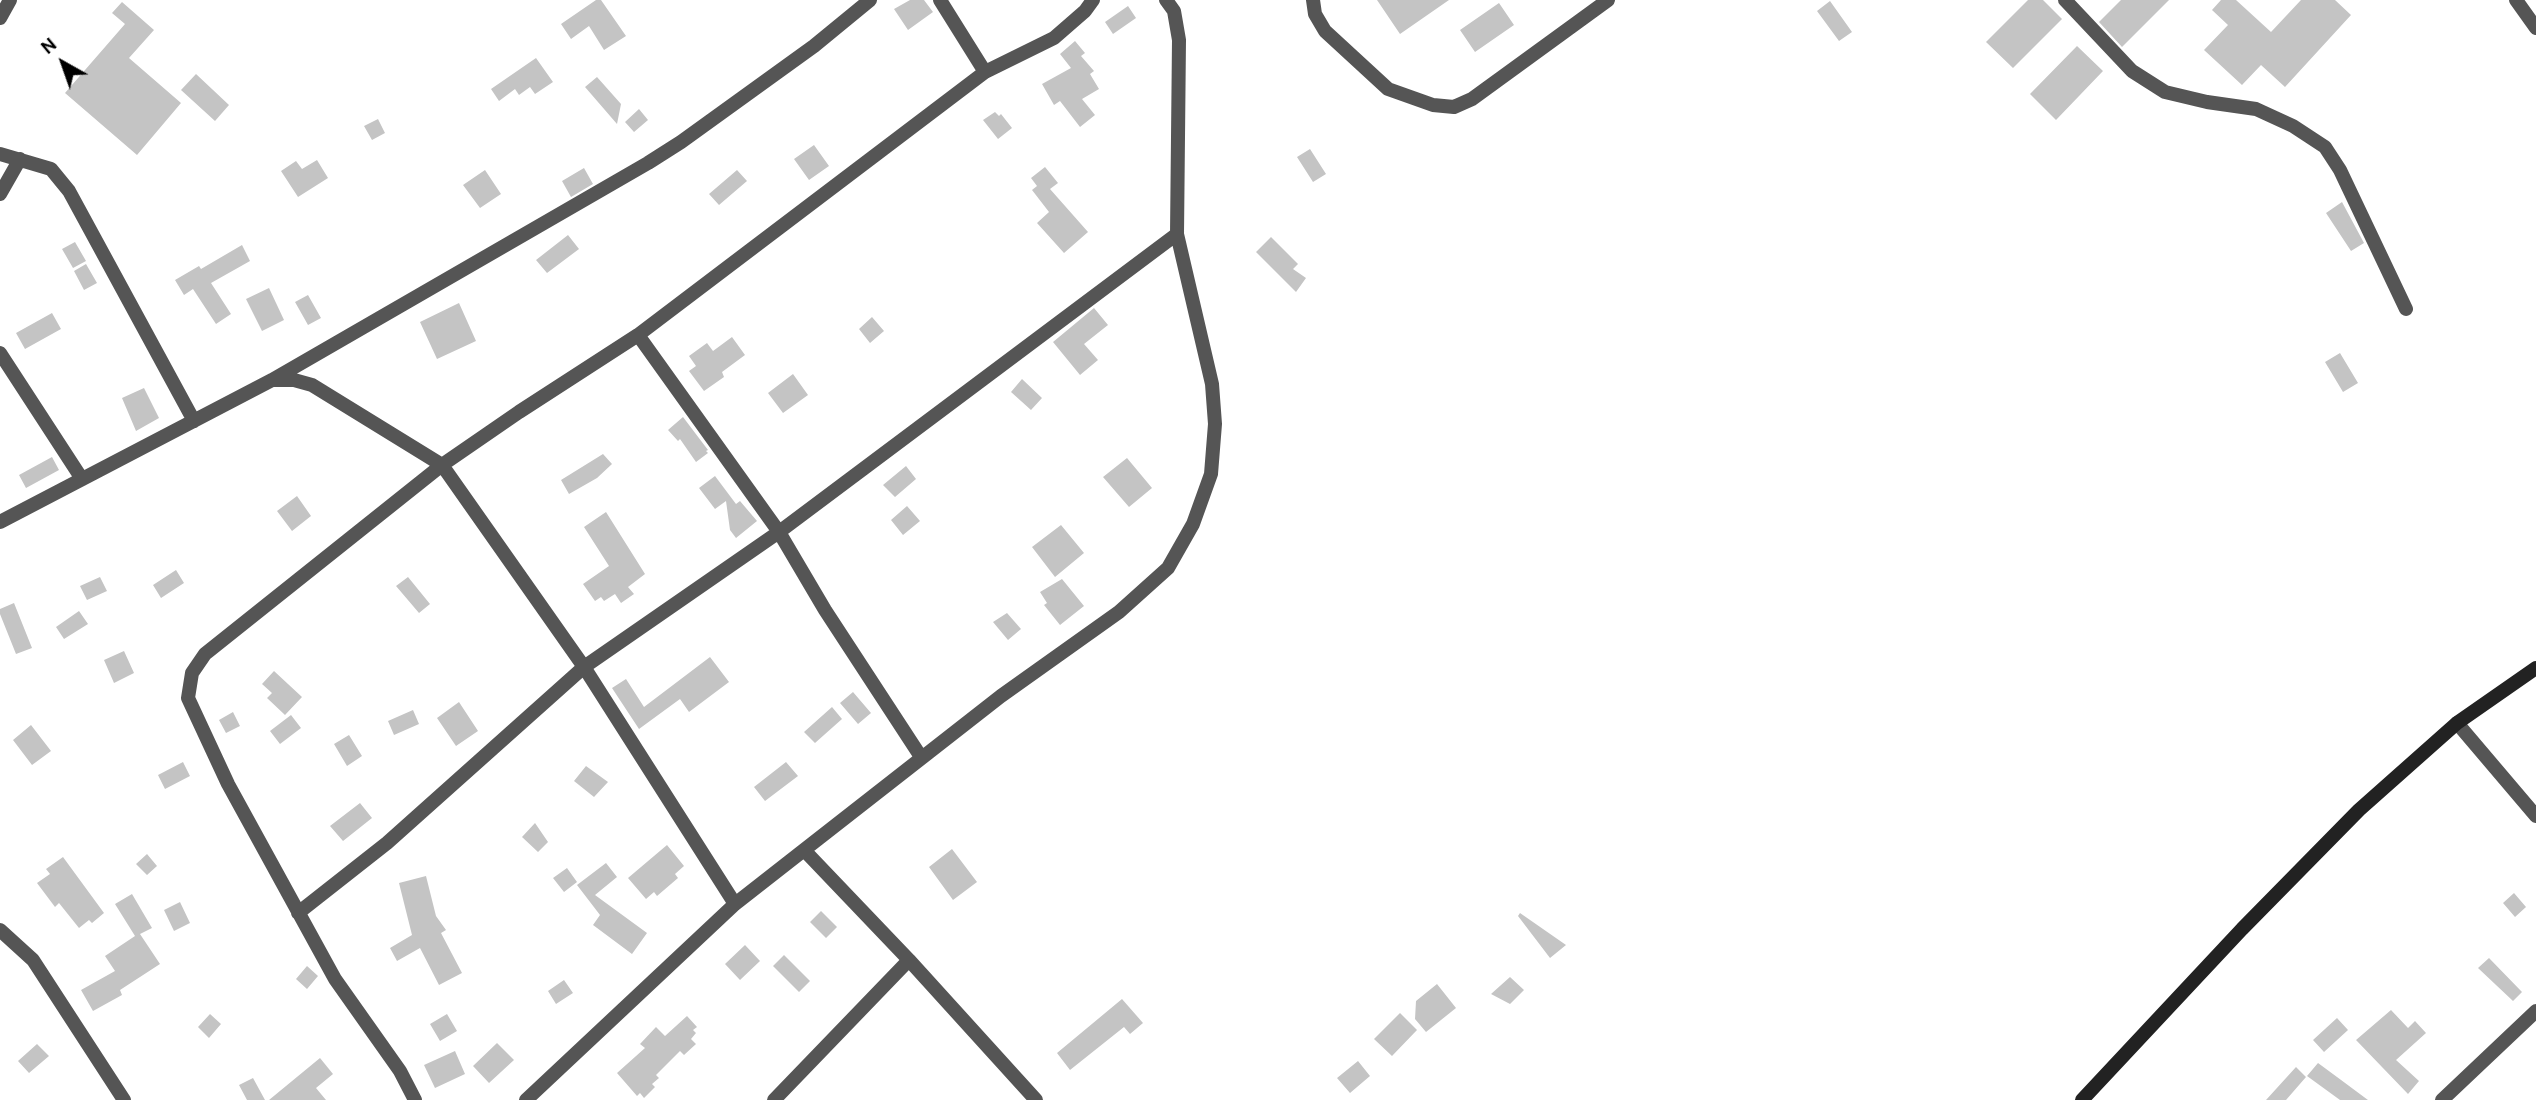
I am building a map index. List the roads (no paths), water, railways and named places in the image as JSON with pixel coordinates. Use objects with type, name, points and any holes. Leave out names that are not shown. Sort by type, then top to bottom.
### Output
[{"type":"street","points":[[0,18],[10,0]]},
{"type":"street","points":[[0,522],[272,380],[681,142],[814,46],[870,0]]},
{"type":"street","points":[[940,0],[985,72]]},
{"type":"street","points":[[415,1100],[400,1070],[335,979],[228,784],[188,698],[192,673],[205,654],[442,465],[638,335],[985,72],[1054,38],[1085,11],[1093,0]]},
{"type":"street","points":[[526,1100],[735,904],[921,757],[1047,662],[1119,612],[1168,568],[1193,524],[1211,474],[1215,424],[1212,384],[1177,234],[1179,40],[1174,11],[1166,0]]},
{"type":"street","points":[[1313,0],[1315,14],[1325,31],[1388,89],[1433,105],[1454,107],[1472,99],[1608,0]]},
{"type":"street","points":[[2065,0],[2132,71],[2165,92],[2207,102],[2256,109],[2293,126],[2325,147],[2340,170],[2406,309]]},
{"type":"street","points":[[2516,0],[2536,28]]},
{"type":"street","points":[[0,154],[51,169],[69,191],[194,421]]},
{"type":"street","points":[[0,194],[20,159]]},
{"type":"street","points":[[298,913],[387,843],[584,667],[779,532],[1177,234]]},
{"type":"street","points":[[638,335],[779,532],[825,610],[921,757]]},
{"type":"street","points":[[0,353],[82,479]]},
{"type":"street","points":[[272,380],[294,380],[312,385],[442,465],[584,667],[735,904]]},
{"type":"street","points":[[2082,1100],[2242,929],[2360,810],[2457,723],[2536,668]]},
{"type":"street","points":[[2457,723],[2536,816]]},
{"type":"street","points":[[804,850],[909,960],[1036,1100]]},
{"type":"street","points":[[0,930],[33,960],[124,1100]]},
{"type":"street","points":[[774,1100],[909,960]]},
{"type":"street","points":[[2442,1100],[2536,1011]]}]
